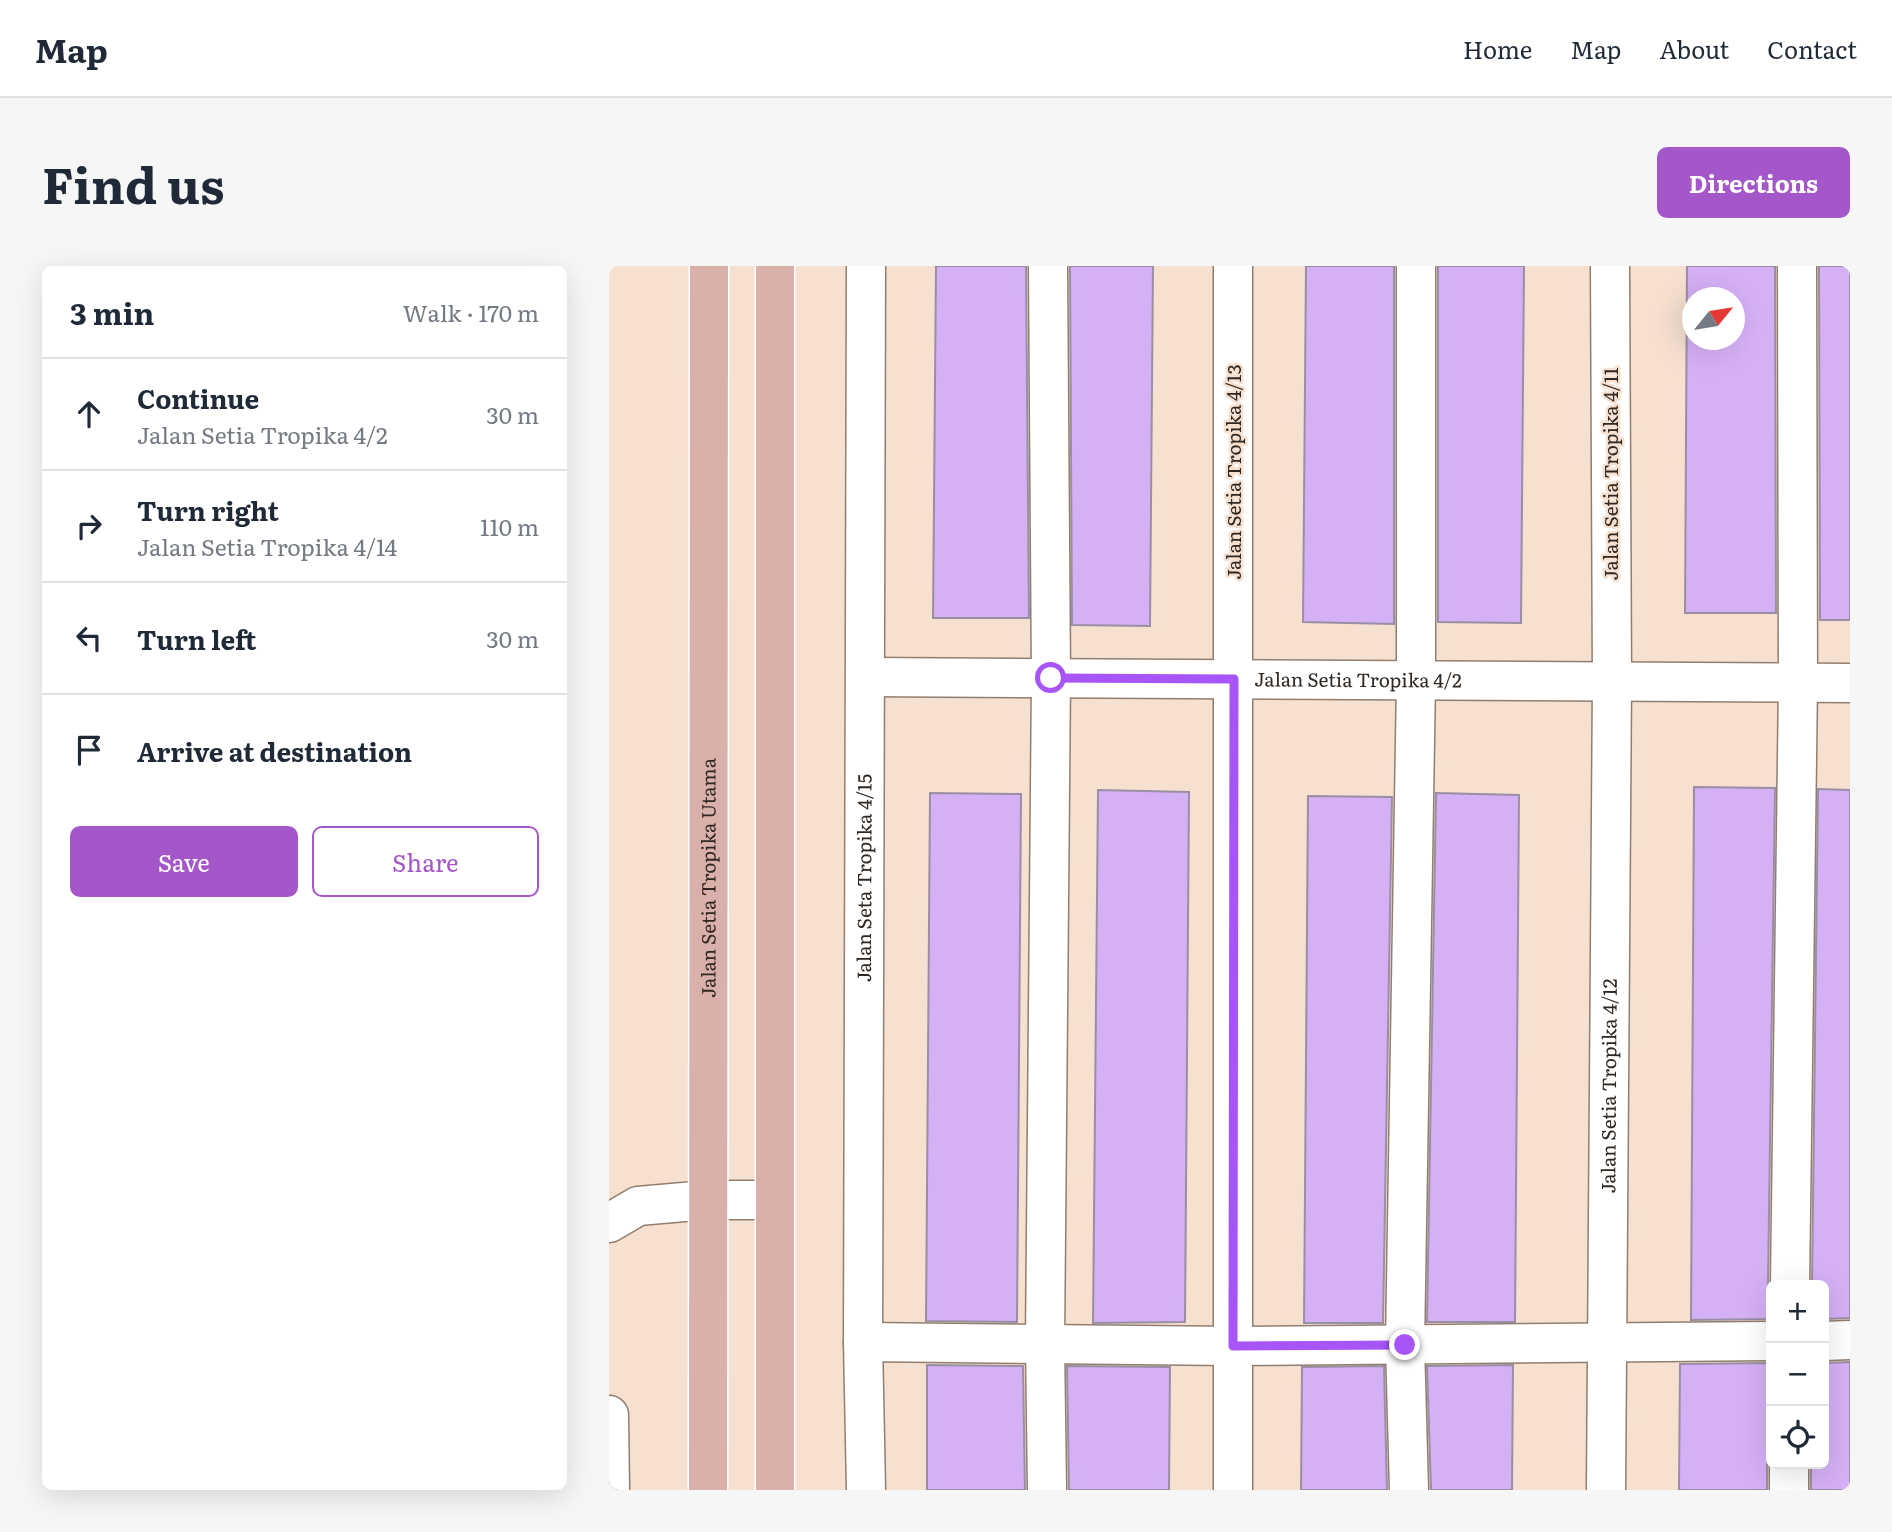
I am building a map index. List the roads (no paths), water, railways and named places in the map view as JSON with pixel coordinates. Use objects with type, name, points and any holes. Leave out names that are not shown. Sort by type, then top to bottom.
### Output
[{"type":"main road","name":"Jalan Setia Tropika Utama","points":[[708,1490],[709,266]]},
{"type":"main road","points":[[775,266],[775,1490]]},
{"type":"street","name":"Jalan Seta Tropika 4/15","points":[[866,266],[863,1342],[866,1490]]},
{"type":"street","points":[[1047,1490],[1045,1343],[1051,678],[1048,266]]},
{"type":"street","name":"Jalan Setia Tropika 4/13","points":[[1233,266],[1233,1490]]},
{"type":"street","points":[[1409,1490],[1405,1345],[1416,680],[1416,266]]},
{"type":"street","name":"Jalan Setia Tropika 4/11","points":[[1610,266],[1612,681]]},
{"type":"street","points":[[1790,1280],[1798,683],[1797,266]]},
{"type":"street","name":"Jalan Setia Tropika 4/2","points":[[866,677],[1850,683]]},
{"type":"street","name":"Jalan Setia Tropika 4/12","points":[[1606,1490],[1612,681]]},
{"type":"street","points":[[609,1223],[638,1206],[707,1200],[774,1200]]},
{"type":"street","points":[[1829,1341],[1850,1340]]},
{"type":"street","points":[[863,1342],[1233,1346],[1766,1341]]},
{"type":"street","points":[[609,1415],[610,1490]]},
{"type":"street","points":[[1789,1469],[1789,1490]]}]
